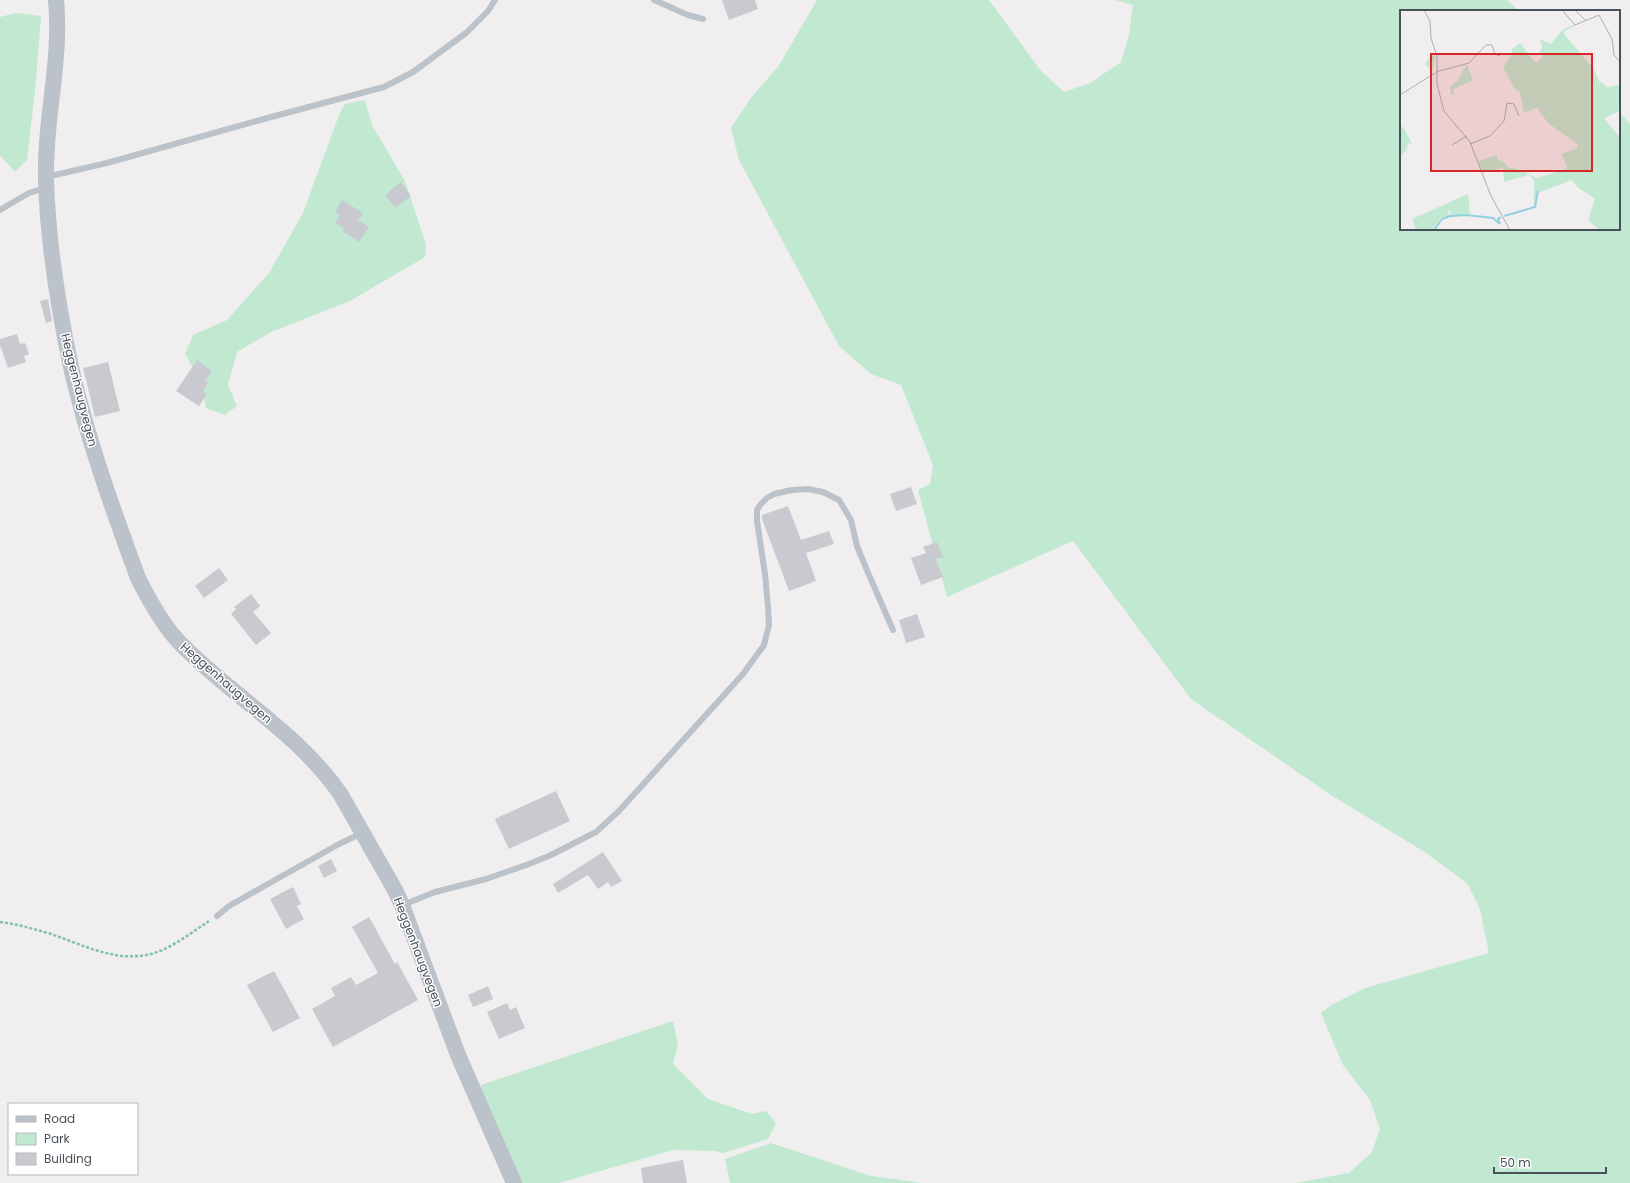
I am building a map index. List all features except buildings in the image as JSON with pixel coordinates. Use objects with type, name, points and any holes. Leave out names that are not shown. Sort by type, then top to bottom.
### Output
[{"type":"street","name":"Heggenhaugvegen","points":[[56,0],[58,17],[57,48],[46,142],[46,182],[51,248],[71,368],[112,506],[138,578],[146,596],[178,641],[312,760],[337,790],[402,905],[458,1055],[514,1183]]},
{"type":"lane","points":[[0,210],[46,182],[107,163],[384,87],[413,72],[466,33],[488,11],[495,0]]},
{"type":"lane","points":[[654,0],[688,15],[703,19]]},
{"type":"lane","points":[[402,905],[435,892],[486,879],[551,856],[596,832],[619,811],[743,674],[764,645],[769,625],[757,510],[767,498],[774,494],[792,490],[808,489],[823,492],[839,500],[851,520],[857,546],[893,630]]},
{"type":"lane","points":[[216,916],[229,906],[339,844],[362,833]]},
{"type":"path","points":[[0,922],[50,934],[106,953],[132,957],[160,951],[216,916]]},
{"type":"green space","points":[[817,0],[989,0],[1041,71],[1064,92],[1090,83],[1121,62],[1129,35],[1133,5],[1114,0],[1507,0],[1518,10],[1400,10],[1400,230],[1620,230],[1620,113],[1630,124],[1630,1183],[1295,1183],[1349,1173],[1372,1152],[1380,1129],[1370,1100],[1343,1065],[1321,1013],[1331,1005],[1365,988],[1489,953],[1480,909],[1467,883],[1423,851],[1331,795],[1191,699],[1073,541],[947,597],[918,490],[930,484],[933,465],[901,385],[871,374],[839,346],[739,160],[731,128],[753,95],[778,67]]},
{"type":"green space","points":[[16,13],[41,16],[35,92],[27,160],[15,172],[0,155],[0,17]]},
{"type":"green space","points":[[365,100],[372,125],[405,181],[426,244],[425,257],[350,301],[271,332],[237,352],[228,385],[237,406],[225,415],[206,408],[202,383],[185,354],[193,335],[227,320],[269,273],[303,213],[339,115],[345,104]]},
{"type":"green space","points":[[673,1021],[678,1045],[673,1064],[708,1099],[752,1114],[766,1111],[776,1123],[768,1139],[723,1153],[714,1151],[673,1150],[559,1183],[522,1183],[482,1096],[481,1085]]},
{"type":"green space","points":[[771,1143],[871,1176],[923,1183],[730,1183],[725,1159]]}]
